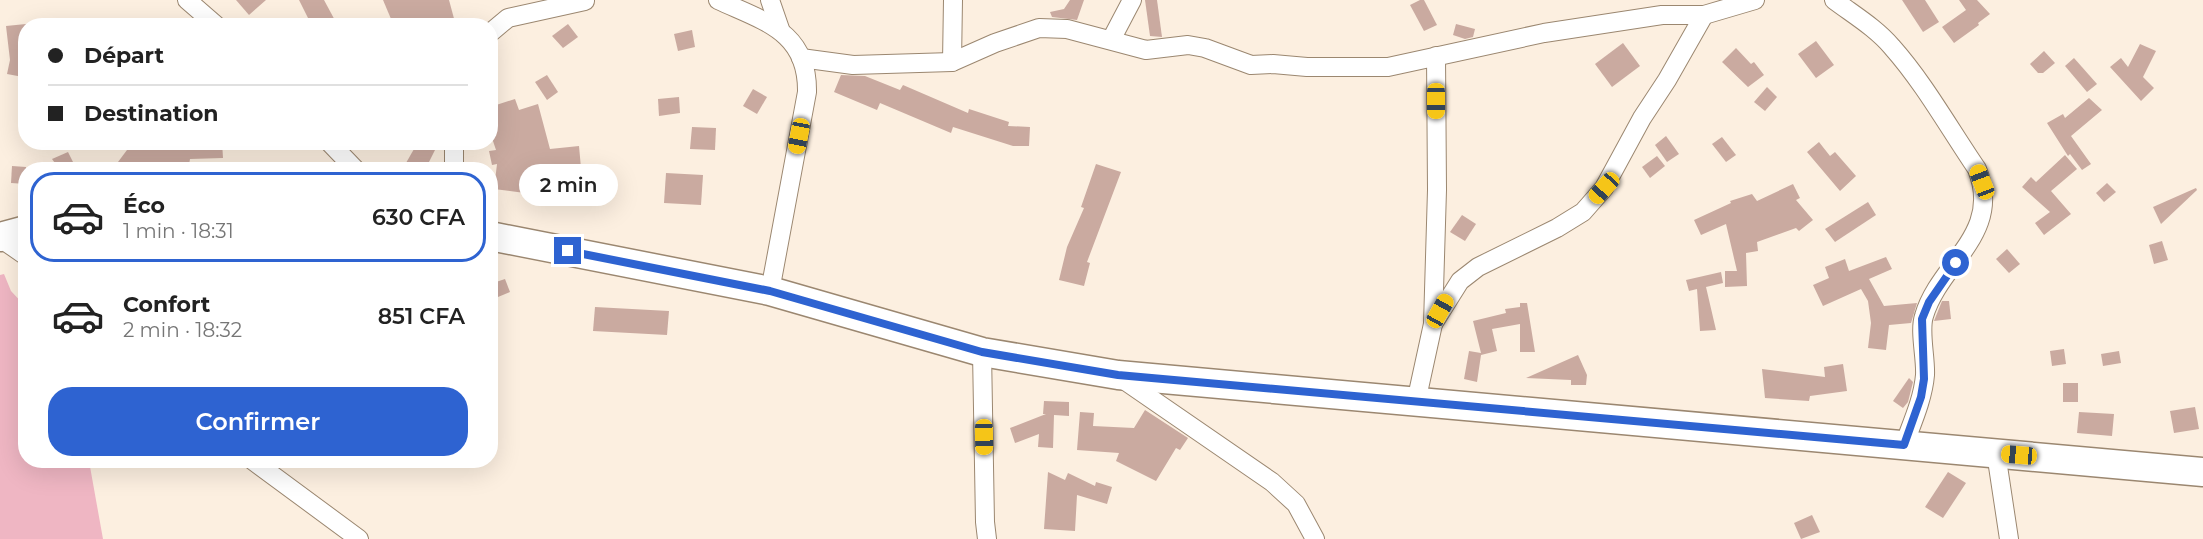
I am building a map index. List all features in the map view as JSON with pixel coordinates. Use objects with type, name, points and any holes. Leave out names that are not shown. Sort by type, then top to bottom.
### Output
[{"type":"main road","points":[[0,237],[18,232]]},
{"type":"main road","points":[[498,238],[770,291],[982,352],[1118,375],[2203,471]]},
{"type":"street","points":[[187,0],[208,18]]},
{"type":"street","points":[[498,26],[508,18],[585,0]]},
{"type":"street","points":[[717,0],[780,29],[792,41],[807,77],[807,92],[770,291]]},
{"type":"street","points":[[770,0],[780,29]]},
{"type":"street","points":[[952,62],[953,0]]},
{"type":"street","points":[[1111,40],[1132,0]]},
{"type":"street","points":[[801,58],[852,65],[952,62],[995,43],[1039,28],[1067,28],[1146,50],[1188,45],[1205,48],[1251,65],[1388,67],[1544,33],[1662,15],[1704,15],[1755,0]]},
{"type":"street","points":[[1834,0],[1892,46],[1977,169],[1982,182],[1983,200],[1980,223],[1969,244],[1929,302],[1922,319],[1924,379],[1921,397],[1904,445]]},
{"type":"street","points":[[1433,324],[1460,281],[1478,267],[1557,228],[1583,212],[1604,188],[1642,118],[1667,80],[1704,15]]},
{"type":"street","points":[[1416,402],[1433,324],[1437,190],[1436,56]]},
{"type":"street","points":[[337,150],[348,162]]},
{"type":"street","points":[[0,237],[18,250]]},
{"type":"street","points":[[982,352],[987,539]]},
{"type":"street","points":[[1118,375],[1272,482],[1296,504],[1315,539]]},
{"type":"street","points":[[1996,453],[2009,539]]},
{"type":"street","points":[[263,468],[359,539]]},
{"type":"shaded area","points":[[4,274],[11,291],[18,298],[18,468],[90,468],[103,539],[0,539],[0,275]]},
{"type":"building","points":[[236,0],[266,0],[249,15]]},
{"type":"building","points":[[299,0],[324,0],[334,18],[308,18]]},
{"type":"building","points":[[383,0],[449,0],[454,18],[391,18]]},
{"type":"building","points":[[1070,0],[1084,0],[1077,20],[1052,17],[1050,12],[1064,9]]},
{"type":"building","points":[[1145,0],[1157,0],[1162,37],[1150,36]]},
{"type":"building","points":[[1424,0],[1437,25],[1424,31],[1410,5]]},
{"type":"building","points":[[1902,0],[1925,0],[1939,22],[1923,32]]},
{"type":"building","points":[[1959,0],[1977,0],[1990,14],[1954,43],[1942,27],[1966,10]]},
{"type":"building","points":[[568,24],[578,37],[563,48],[552,36]]},
{"type":"building","points":[[1456,24],[1475,29],[1473,37],[1465,39],[1453,35]]},
{"type":"building","points":[[18,25],[18,76],[7,74],[10,60],[6,26]]},
{"type":"building","points":[[692,30],[695,47],[678,51],[674,34]]},
{"type":"building","points":[[1816,41],[1834,65],[1816,78],[1798,54]]},
{"type":"building","points":[[1623,43],[1640,66],[1612,87],[1595,64]]},
{"type":"building","points":[[2140,44],[2156,51],[2143,77],[2154,88],[2141,101],[2110,67],[2121,58],[2128,67]]},
{"type":"building","points":[[1736,48],[1751,64],[1754,62],[1764,75],[1748,87],[1722,62]]},
{"type":"building","points":[[2044,51],[2055,63],[2043,73],[2038,73],[2030,64]]},
{"type":"building","points":[[2074,58],[2097,84],[2087,92],[2065,66]]},
{"type":"building","points":[[547,75],[558,92],[547,100],[535,82]]},
{"type":"building","points":[[841,75],[865,76],[900,90],[903,85],[968,113],[969,109],[1009,122],[1008,126],[1030,127],[1029,146],[1013,146],[953,127],[951,133],[880,103],[877,110],[834,92]]},
{"type":"building","points":[[1767,87],[1777,97],[1765,111],[1754,102]]},
{"type":"building","points":[[753,89],[767,97],[757,114],[743,106]]},
{"type":"building","points":[[679,97],[680,113],[659,116],[658,99]]},
{"type":"building","points":[[2089,98],[2102,110],[2071,136],[2091,164],[2082,170],[2070,154],[2068,156],[2047,123],[2063,114],[2065,118]]},
{"type":"building","points":[[515,99],[519,110],[538,104],[550,149],[579,146],[581,168],[550,171],[547,196],[498,190],[498,162],[491,162],[489,151],[498,150],[498,104]]},
{"type":"building","points":[[692,127],[716,128],[715,150],[690,149]]},
{"type":"building","points":[[1666,136],[1679,154],[1667,162],[1655,145]]},
{"type":"building","points":[[1722,137],[1736,155],[1726,162],[1712,144]]},
{"type":"building","points":[[1819,142],[1830,156],[1835,152],[1856,176],[1840,191],[1807,152]]},
{"type":"building","points":[[127,150],[222,150],[223,158],[190,159],[190,162],[118,162]]},
{"type":"building","points":[[413,150],[435,150],[429,162],[407,162]]},
{"type":"building","points":[[68,152],[73,162],[54,162],[52,159]]},
{"type":"building","points":[[2065,155],[2077,169],[2051,191],[2071,214],[2044,235],[2035,223],[2050,212],[2022,187],[2031,177],[2036,182]]},
{"type":"building","points":[[1657,156],[1665,166],[1650,178],[1642,167]]},
{"type":"building","points":[[1096,164],[1121,172],[1087,262],[1090,263],[1084,286],[1059,280],[1067,247],[1084,208],[1081,207]]},
{"type":"building","points":[[12,166],[18,166],[18,183],[11,183]]},
{"type":"building","points":[[666,173],[703,175],[701,205],[664,203]]},
{"type":"building","points":[[2107,183],[2116,192],[2104,202],[2096,193]]},
{"type":"building","points":[[1793,184],[1800,198],[1796,200],[1813,220],[1799,231],[1796,228],[1757,242],[1758,251],[1746,253],[1747,286],[1725,287],[1725,271],[1737,271],[1726,224],[1701,235],[1694,220],[1731,203],[1730,201],[1752,194],[1757,201]]},
{"type":"building","points":[[2196,188],[2197,190],[2161,224],[2153,207]]},
{"type":"building","points":[[1868,202],[1876,215],[1835,242],[1825,229]]},
{"type":"building","points":[[1462,215],[1476,224],[1465,241],[1450,232]]},
{"type":"building","points":[[2162,241],[2168,260],[2154,264],[2149,245]]},
{"type":"building","points":[[2007,249],[2020,264],[2009,273],[1996,259]]},
{"type":"building","points":[[1886,257],[1892,269],[1869,279],[1884,306],[1917,303],[1911,323],[1889,325],[1886,350],[1868,348],[1871,323],[1868,301],[1861,289],[1823,306],[1813,285],[1829,278],[1825,267],[1845,259],[1849,271]]},
{"type":"building","points":[[1721,272],[1723,283],[1706,287],[1716,330],[1700,331],[1697,289],[1689,291],[1686,280]]},
{"type":"building","points":[[505,279],[510,292],[498,297],[498,281]]},
{"type":"building","points":[[1942,301],[1949,301],[1951,319],[1934,321]]},
{"type":"building","points":[[1520,303],[1527,303],[1535,352],[1520,352],[1520,324],[1492,329],[1497,351],[1481,355],[1477,382],[1464,379],[1469,351],[1481,353],[1473,321],[1506,313],[1505,309],[1520,307]]},
{"type":"building","points":[[595,307],[669,311],[667,335],[593,331]]},
{"type":"building","points":[[2064,349],[2066,364],[2052,366],[2050,351]]},
{"type":"building","points":[[2119,351],[2121,363],[2103,366],[2101,354]]},
{"type":"building","points":[[1578,355],[1587,375],[1586,385],[1571,385],[1571,380],[1526,378]]},
{"type":"building","points":[[1843,364],[1847,391],[1810,396],[1809,401],[1765,398],[1762,369],[1825,377],[1824,367]]},
{"type":"building","points":[[1909,378],[1913,382],[1908,402],[1903,408],[1893,401]]},
{"type":"building","points":[[2063,383],[2078,383],[2078,402],[2063,402]]},
{"type":"building","points":[[1044,401],[1069,402],[1069,416],[1054,415],[1053,448],[1038,447],[1039,434],[1015,443],[1010,428],[1046,414],[1043,414]]},
{"type":"building","points":[[2195,407],[2199,429],[2174,433],[2170,411]]},
{"type":"building","points":[[1145,410],[1188,438],[1180,450],[1176,448],[1156,481],[1116,461],[1119,453],[1077,450],[1080,412],[1094,413],[1093,426],[1134,428]]},
{"type":"building","points":[[2079,412],[2114,414],[2112,436],[2077,433]]},
{"type":"building","points":[[1048,472],[1065,480],[1068,473],[1095,486],[1096,482],[1112,487],[1107,504],[1077,495],[1075,531],[1044,529]]},
{"type":"building","points":[[1948,472],[1966,483],[1943,518],[1925,507]]},
{"type":"building","points":[[1812,515],[1820,532],[1801,539],[1794,523]]},
{"type":"route","points":[[568,251],[770,291],[982,352],[1118,375],[1904,445],[1921,397],[1924,379],[1922,319],[1929,302],[1956,263]]}]
